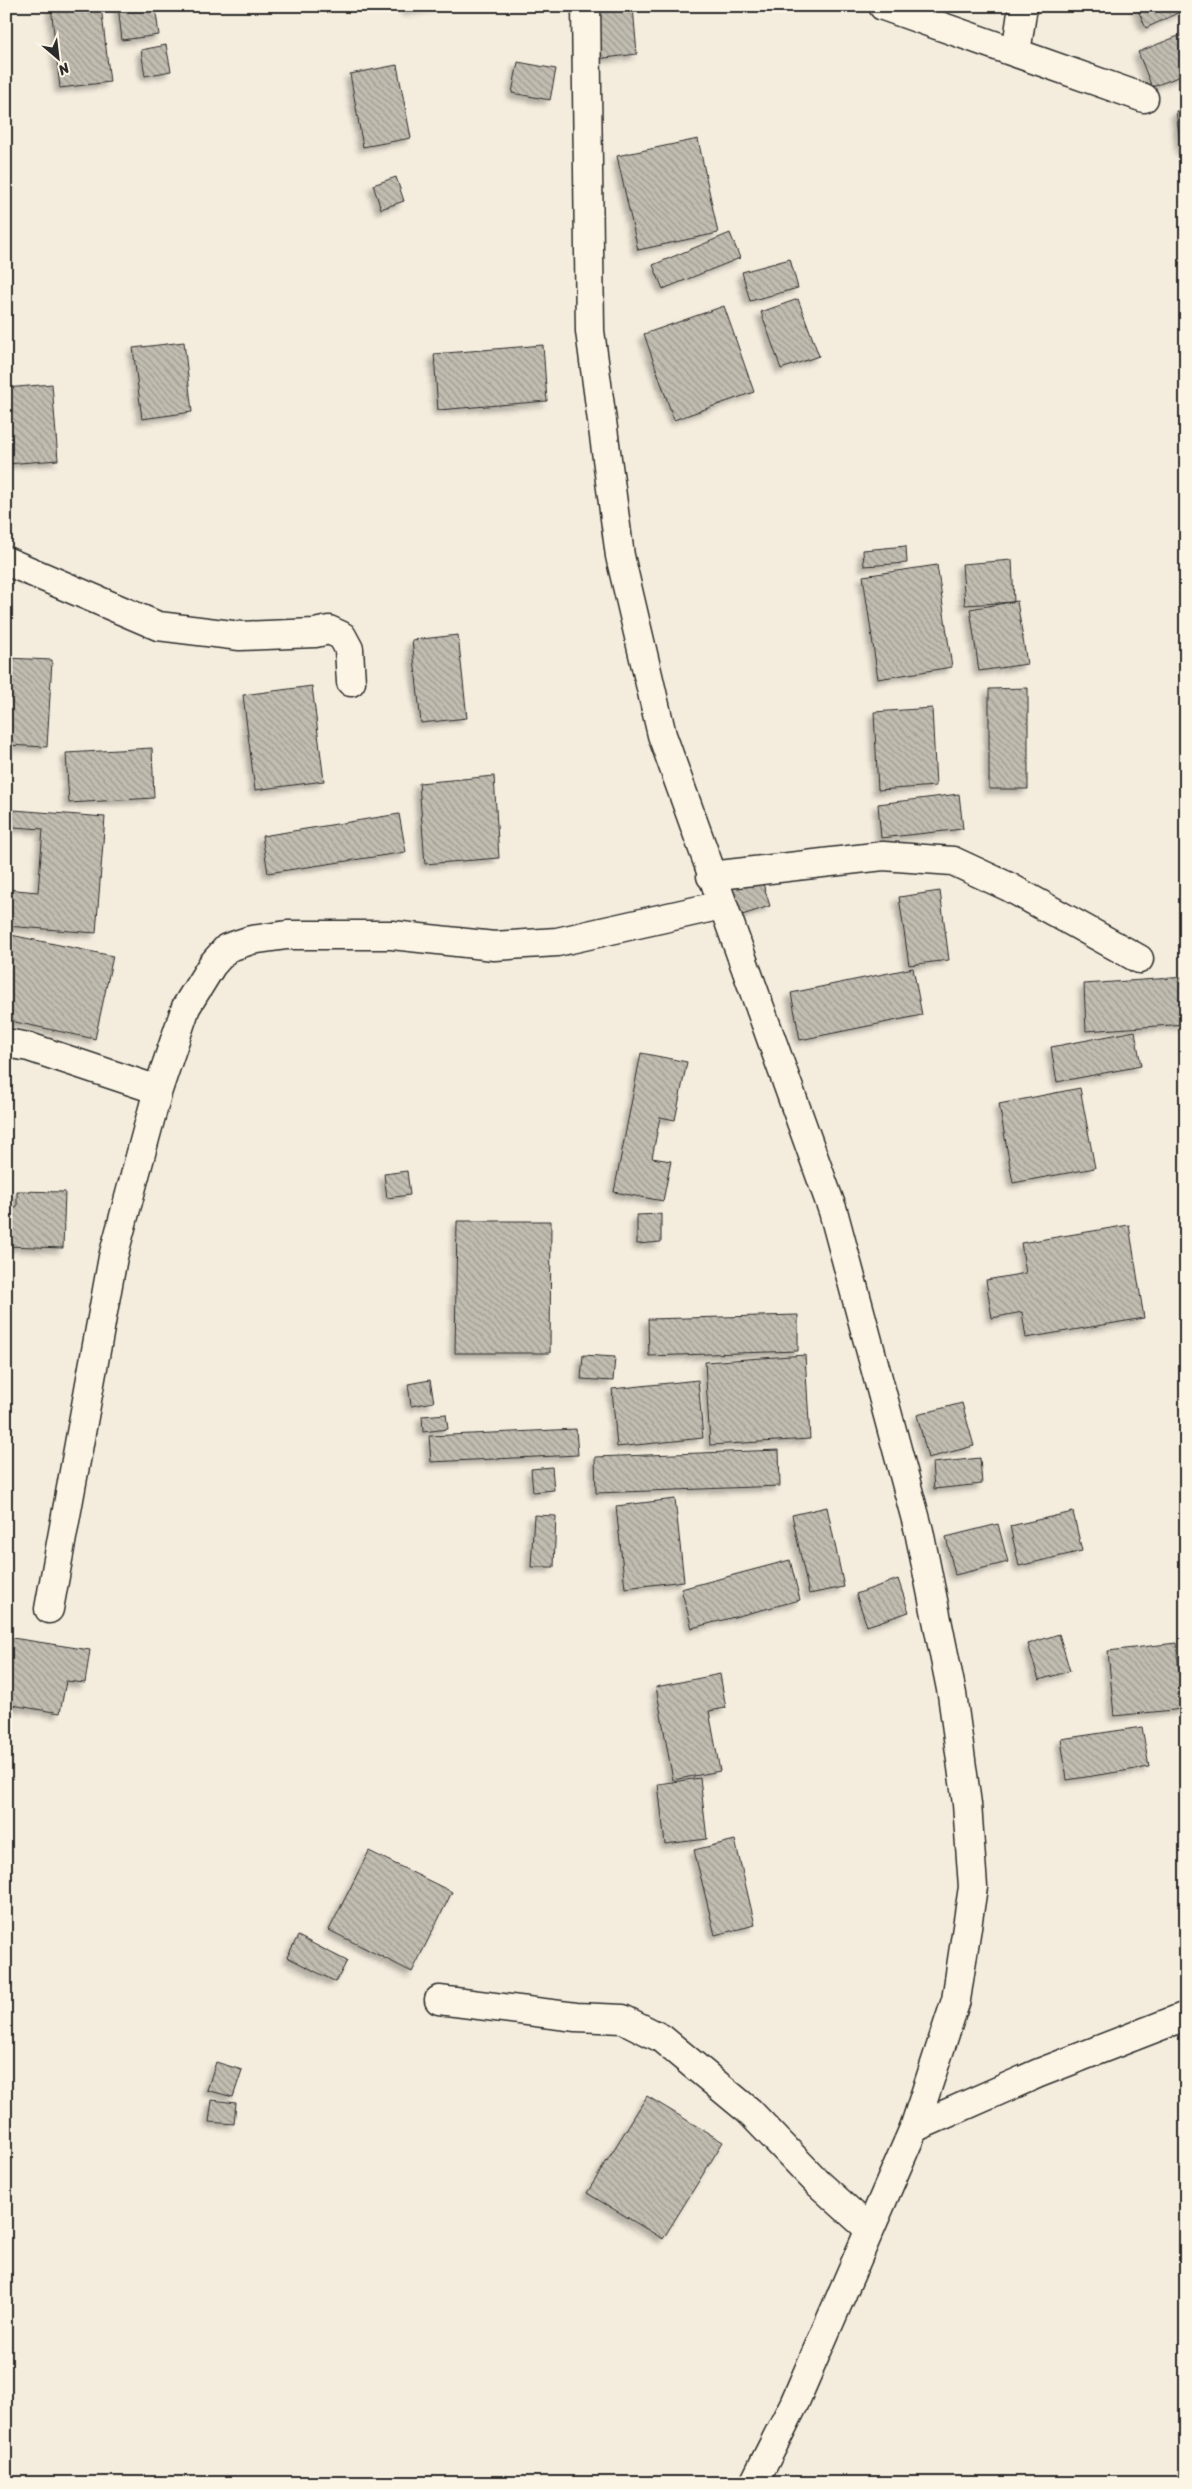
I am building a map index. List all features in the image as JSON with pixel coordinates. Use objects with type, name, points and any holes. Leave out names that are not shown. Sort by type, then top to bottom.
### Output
[{"type":"street","points":[[586,6],[590,331],[620,556],[662,735],[711,876],[833,1211],[919,1531],[952,1694],[967,1804],[973,1887],[956,2000],[914,2128],[794,2404],[754,2483]]},
{"type":"street","points":[[882,6],[1144,98]]},
{"type":"street","points":[[1016,53],[1023,6]]},
{"type":"street","points":[[6,561],[158,626],[240,636],[315,634],[329,630],[342,636],[349,649],[351,682]]},
{"type":"street","points":[[711,876],[883,856],[953,861],[1008,887],[1139,959]]},
{"type":"street","points":[[49,1609],[113,1258],[158,1090],[186,1007],[212,964],[228,948],[251,940],[287,935],[392,936],[494,946],[557,942],[722,905]]},
{"type":"street","points":[[6,1043],[29,1047],[158,1090]]},
{"type":"street","points":[[439,2000],[576,2017],[622,2019],[661,2038],[749,2111],[817,2182],[869,2229]]},
{"type":"street","points":[[914,2128],[1040,2073],[1186,2016]]},
{"type":"building","points":[[51,6],[101,6],[110,82],[60,88]]},
{"type":"building","points":[[118,6],[155,6],[159,35],[122,40]]},
{"type":"building","points":[[406,6],[441,6],[407,11]]},
{"type":"building","points":[[1136,6],[1186,6],[1186,9],[1146,28]]},
{"type":"building","points":[[633,7],[637,54],[597,59],[593,11]]},
{"type":"building","points":[[1186,33],[1186,74],[1152,87],[1138,52]]},
{"type":"building","points":[[166,45],[171,71],[145,76],[141,50]]},
{"type":"building","points":[[518,62],[556,69],[550,100],[512,93]]},
{"type":"building","points":[[397,65],[411,138],[363,147],[350,74]]},
{"type":"building","points":[[1186,110],[1186,150],[1181,151],[1176,111]]},
{"type":"building","points":[[698,139],[718,233],[638,250],[617,156]]},
{"type":"building","points":[[396,177],[404,201],[381,209],[373,185]]},
{"type":"building","points":[[730,233],[740,258],[663,289],[653,265]]},
{"type":"building","points":[[790,259],[798,288],[750,301],[742,272]]},
{"type":"building","points":[[798,299],[819,356],[781,369],[761,312]]},
{"type":"building","points":[[724,306],[754,392],[674,420],[644,334]]},
{"type":"building","points":[[184,342],[192,412],[142,419],[133,348]]},
{"type":"building","points":[[543,345],[547,401],[438,410],[434,354]]},
{"type":"building","points":[[52,384],[58,460],[6,464],[6,388]]},
{"type":"building","points":[[906,546],[907,563],[864,566],[863,550]]},
{"type":"building","points":[[1012,560],[1014,602],[965,605],[962,564]]},
{"type":"building","points":[[937,565],[952,667],[878,679],[863,576]]},
{"type":"building","points":[[1017,601],[1027,664],[979,671],[970,609]]},
{"type":"building","points":[[458,635],[467,718],[421,723],[412,640]]},
{"type":"building","points":[[6,658],[52,660],[47,747],[6,745]]},
{"type":"building","points":[[312,686],[324,781],[255,790],[243,695]]},
{"type":"building","points":[[1028,688],[1028,789],[989,789],[989,689]]},
{"type":"building","points":[[932,708],[936,786],[878,790],[874,712]]},
{"type":"building","points":[[152,748],[154,798],[69,803],[66,753]]},
{"type":"building","points":[[494,776],[499,858],[425,864],[419,783]]},
{"type":"building","points":[[959,794],[963,829],[881,838],[878,804]]},
{"type":"building","points":[[14,810],[105,817],[96,933],[6,926],[6,889],[38,892],[43,829],[13,827]]},
{"type":"building","points":[[399,814],[406,852],[268,873],[262,836]]},
{"type":"building","points":[[760,874],[770,906],[739,916],[729,884]]},
{"type":"building","points":[[940,891],[949,960],[909,965],[899,897]]},
{"type":"building","points":[[6,934],[113,956],[95,1039],[6,1020]]},
{"type":"building","points":[[913,968],[922,1015],[800,1040],[791,993]]},
{"type":"building","points":[[1186,977],[1186,1024],[1086,1031],[1084,984]]},
{"type":"building","points":[[1135,1031],[1141,1066],[1057,1082],[1051,1047]]},
{"type":"building","points":[[641,1053],[687,1062],[675,1120],[660,1117],[652,1158],[671,1161],[663,1201],[614,1192]]},
{"type":"building","points":[[1080,1088],[1095,1168],[1013,1183],[999,1104]]},
{"type":"building","points":[[407,1171],[410,1195],[387,1198],[384,1174]]},
{"type":"building","points":[[17,1191],[65,1192],[63,1248],[6,1246],[6,1207],[17,1207]]},
{"type":"building","points":[[661,1214],[661,1242],[637,1244],[637,1215]]},
{"type":"building","points":[[457,1221],[551,1221],[550,1353],[455,1353]]},
{"type":"building","points":[[1129,1225],[1144,1318],[1026,1338],[1022,1312],[992,1318],[986,1280],[1026,1273],[1021,1243]]},
{"type":"building","points":[[798,1315],[798,1351],[649,1356],[648,1319]]},
{"type":"building","points":[[583,1355],[615,1357],[613,1381],[581,1379]]},
{"type":"building","points":[[805,1355],[810,1439],[710,1445],[705,1362]]},
{"type":"building","points":[[430,1380],[434,1402],[411,1406],[408,1384]]},
{"type":"building","points":[[698,1380],[703,1438],[617,1447],[612,1389]]},
{"type":"building","points":[[962,1403],[974,1446],[928,1458],[917,1415]]},
{"type":"building","points":[[446,1414],[448,1429],[423,1432],[422,1416]]},
{"type":"building","points":[[576,1429],[578,1455],[431,1462],[429,1436]]},
{"type":"building","points":[[779,1450],[780,1486],[596,1493],[595,1457]]},
{"type":"building","points":[[980,1458],[982,1484],[934,1489],[932,1463]]},
{"type":"building","points":[[552,1467],[554,1490],[533,1492],[531,1469]]},
{"type":"building","points":[[675,1499],[684,1581],[625,1588],[616,1506]]},
{"type":"building","points":[[827,1507],[844,1587],[809,1594],[792,1515]]},
{"type":"building","points":[[1073,1512],[1082,1551],[1019,1566],[1010,1526]]},
{"type":"building","points":[[534,1515],[556,1516],[554,1567],[531,1567]]},
{"type":"building","points":[[998,1524],[1008,1562],[955,1575],[946,1537]]},
{"type":"building","points":[[790,1560],[800,1600],[692,1628],[681,1589]]},
{"type":"building","points":[[898,1579],[909,1612],[867,1626],[856,1594]]},
{"type":"building","points":[[1059,1634],[1070,1671],[1039,1680],[1028,1644]]},
{"type":"building","points":[[6,1637],[90,1650],[85,1683],[66,1681],[60,1713],[6,1704]]},
{"type":"building","points":[[1176,1643],[1183,1709],[1114,1716],[1108,1651]]},
{"type":"building","points":[[720,1674],[726,1708],[709,1711],[720,1771],[673,1780],[656,1687]]},
{"type":"building","points":[[1142,1727],[1149,1767],[1067,1780],[1061,1739]]},
{"type":"building","points":[[700,1778],[707,1839],[665,1844],[658,1784]]},
{"type":"building","points":[[735,1840],[755,1925],[715,1935],[694,1850]]},
{"type":"building","points":[[369,1851],[452,1892],[412,1972],[329,1930]]},
{"type":"building","points":[[298,1936],[347,1961],[336,1982],[287,1957]]},
{"type":"building","points":[[216,2062],[242,2070],[233,2097],[207,2090]]},
{"type":"building","points":[[647,2096],[723,2142],[663,2239],[587,2193]]},
{"type":"building","points":[[212,2100],[236,2103],[234,2124],[209,2122]]}]
